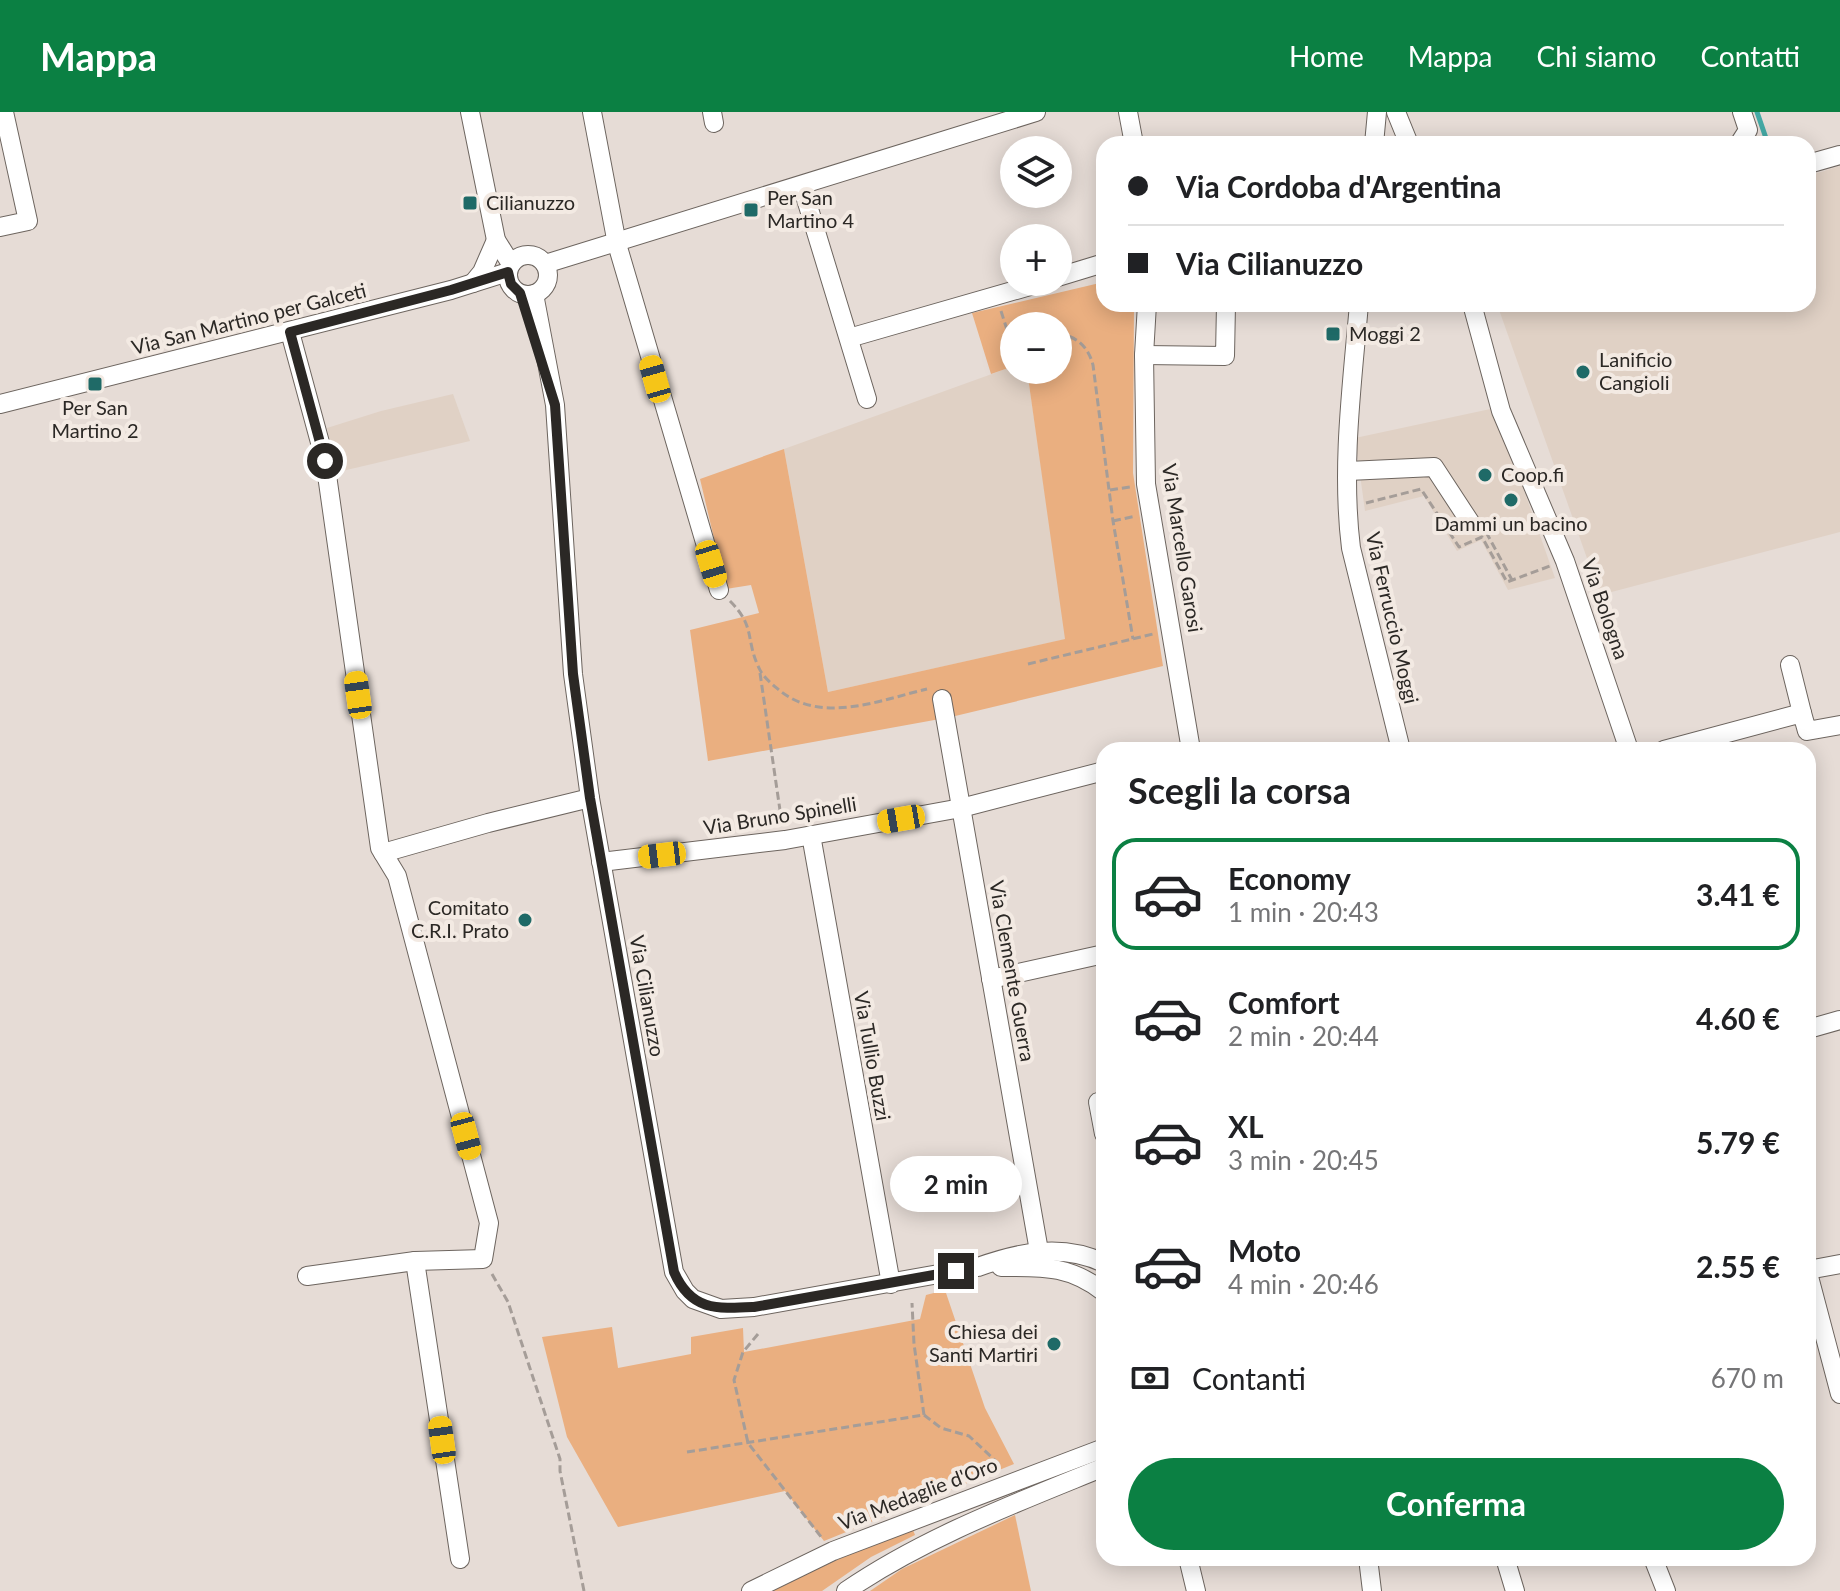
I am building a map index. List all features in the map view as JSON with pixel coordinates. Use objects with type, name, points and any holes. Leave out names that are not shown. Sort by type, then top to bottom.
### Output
[{"type":"street","points":[[0,227],[28,221],[4,112]]},
{"type":"street","name":"Via Cilianuzzo","points":[[470,112],[496,240],[509,268],[511,284],[527,293],[555,405],[573,674],[590,798],[678,1282],[693,1299],[721,1309],[754,1307],[891,1284],[1039,1251],[1076,1253],[1096,1260]]},
{"type":"street","points":[[592,112],[617,244],[719,590]]},
{"type":"street","points":[[545,264],[802,186],[993,118],[1036,112]]},
{"type":"street","points":[[1128,112],[1132,136]]},
{"type":"street","points":[[1375,136],[1377,112]]},
{"type":"street","points":[[1396,112],[1406,136]]},
{"type":"street","points":[[1742,112],[1748,130],[1744,136]]},
{"type":"street","points":[[1816,162],[1840,155]]},
{"type":"street","points":[[802,186],[867,399]]},
{"type":"street","points":[[473,283],[482,272],[496,240]]},
{"type":"street","points":[[509,268],[515,259],[528,255],[545,264],[547,282],[527,293]]},
{"type":"street","points":[[1072,273],[1096,265]]},
{"type":"street","name":"Via San Martino per Galceti","points":[[0,404],[290,332],[473,283],[509,268]]},
{"type":"street","points":[[849,338],[1000,296]]},
{"type":"street","name":"Via Marcello Garosi","points":[[1147,312],[1146,484],[1188,742]]},
{"type":"street","points":[[1144,355],[1225,356],[1226,312]]},
{"type":"street","name":"Via Ferruccio Moggi","points":[[1358,312],[1348,427],[1346,514],[1351,548],[1399,742]]},
{"type":"street","name":"Via Bologna","points":[[1474,312],[1501,411],[1565,561],[1626,742]]},
{"type":"street","points":[[290,332],[325,461],[373,802],[383,853],[397,876],[489,1223],[483,1259],[415,1261],[307,1276]]},
{"type":"street","points":[[1348,471],[1434,467],[1470,522]]},
{"type":"street","points":[[1790,665],[1807,731],[1840,725]]},
{"type":"street","name":"Via Clemente Guerra","points":[[938,693],[1039,1251]]},
{"type":"street","points":[[1694,742],[1802,713]]},
{"type":"street","name":"Via Bruno Spinelli","points":[[601,862],[785,840],[961,808],[1096,773]]},
{"type":"street","points":[[383,853],[590,798]]},
{"type":"street","name":"Via Tullio Buzzi","points":[[811,835],[891,1284]]},
{"type":"street","points":[[991,979],[1096,956]]},
{"type":"street","points":[[1816,1027],[1840,1020]]},
{"type":"street","points":[[415,1261],[460,1559]]},
{"type":"street","points":[[1816,1270],[1840,1264]]},
{"type":"street","name":"Via Cilianuzzo","points":[[978,1267],[1056,1268],[1096,1286]]},
{"type":"street","points":[[1816,1302],[1840,1394]]},
{"type":"street","name":"Via Medaglie d'Oro","points":[[751,1591],[833,1551],[1096,1451]]},
{"type":"street","points":[[846,1591],[876,1571],[996,1511],[1096,1470]]},
{"type":"street","points":[[1190,1566],[1196,1591]]},
{"type":"street","points":[[1369,1566],[1372,1591]]},
{"type":"street","points":[[1507,1566],[1515,1591]]},
{"type":"street","points":[[1656,1566],[1666,1591]]},
{"type":"path","points":[[996,297],[1001,312]]},
{"type":"path","points":[[1072,337],[1089,351],[1133,639]]},
{"type":"path","points":[[1113,521],[1152,513]]},
{"type":"path","points":[[1470,522],[1483,527],[1512,580]]},
{"type":"path","points":[[719,590],[746,617],[759,669],[785,840]]},
{"type":"path","points":[[1028,664],[1172,630]]},
{"type":"path","points":[[759,669],[768,681],[798,704],[831,710],[938,693]]},
{"type":"path","points":[[483,1259],[508,1302],[560,1459],[584,1591]]},
{"type":"path","points":[[912,1303],[924,1415],[941,1428],[969,1436],[1012,1482]]},
{"type":"path","points":[[758,1334],[743,1352],[734,1380],[748,1443],[824,1541]]},
{"type":"path","points":[[687,1452],[924,1415]]},
{"type":"shaded area","points":[[1840,166],[1840,532],[1600,595],[1500,312],[1816,312],[1816,174]]},
{"type":"shaded area","points":[[1096,284],[1096,312],[1134,312],[1133,473],[1163,666],[951,717],[708,761],[690,630],[759,613],[751,585],[726,589],[700,479],[784,449],[828,692],[1065,639],[1029,384],[1072,384],[1072,312],[1000,312],[1000,371],[991,374],[972,313],[1044,296],[1072,296],[1072,290]]},
{"type":"shaded area","points":[[1000,371],[1000,384],[1029,384],[1066,639],[828,692],[784,449]]},
{"type":"shaded area","points":[[453,394],[470,441],[338,472],[327,428]]},
{"type":"shaded area","points":[[1495,408],[1555,578],[1508,590],[1481,540],[1457,551],[1424,496],[1365,511],[1355,438]]},
{"type":"shaded area","points":[[945,1290],[985,1408],[1014,1464],[824,1541],[785,1491],[618,1527],[567,1437],[542,1337],[612,1327],[618,1368],[691,1354],[691,1337],[743,1328],[744,1352],[920,1319],[926,1295]]},
{"type":"shaded area","points":[[1015,1515],[1031,1591],[870,1591],[902,1569]]},
{"type":"shaded area","points":[[913,1530],[915,1535],[871,1557],[822,1591],[769,1591],[863,1548]]},
{"type":"waterway","points":[[1757,112],[1765,136]]},
{"type":"place","name":"Cilianuzzo","points":[[470,203]]},
{"type":"place","name":"Per San Martino 4","points":[[751,210]]},
{"type":"place","name":"Moggi 2","points":[[1333,334]]},
{"type":"place","name":"Lanificio Cangioli","points":[[1583,372]]},
{"type":"place","name":"Per San Martino 2","points":[[95,384]]},
{"type":"place","name":"Coop.fi","points":[[1485,475]]},
{"type":"place","name":"Dammi un bacino","points":[[1511,500]]},
{"type":"place","name":"Comitato C.R.I. Prato","points":[[525,920]]},
{"type":"place","name":"Chiesa dei Santi Martiri","points":[[1054,1344]]},
{"type":"route","points":[[325,461],[290,332],[508,272],[511,284],[520,293],[555,405],[573,674],[590,798],[678,1282],[693,1299],[721,1309],[754,1307],[866,1289],[956,1271]]}]
